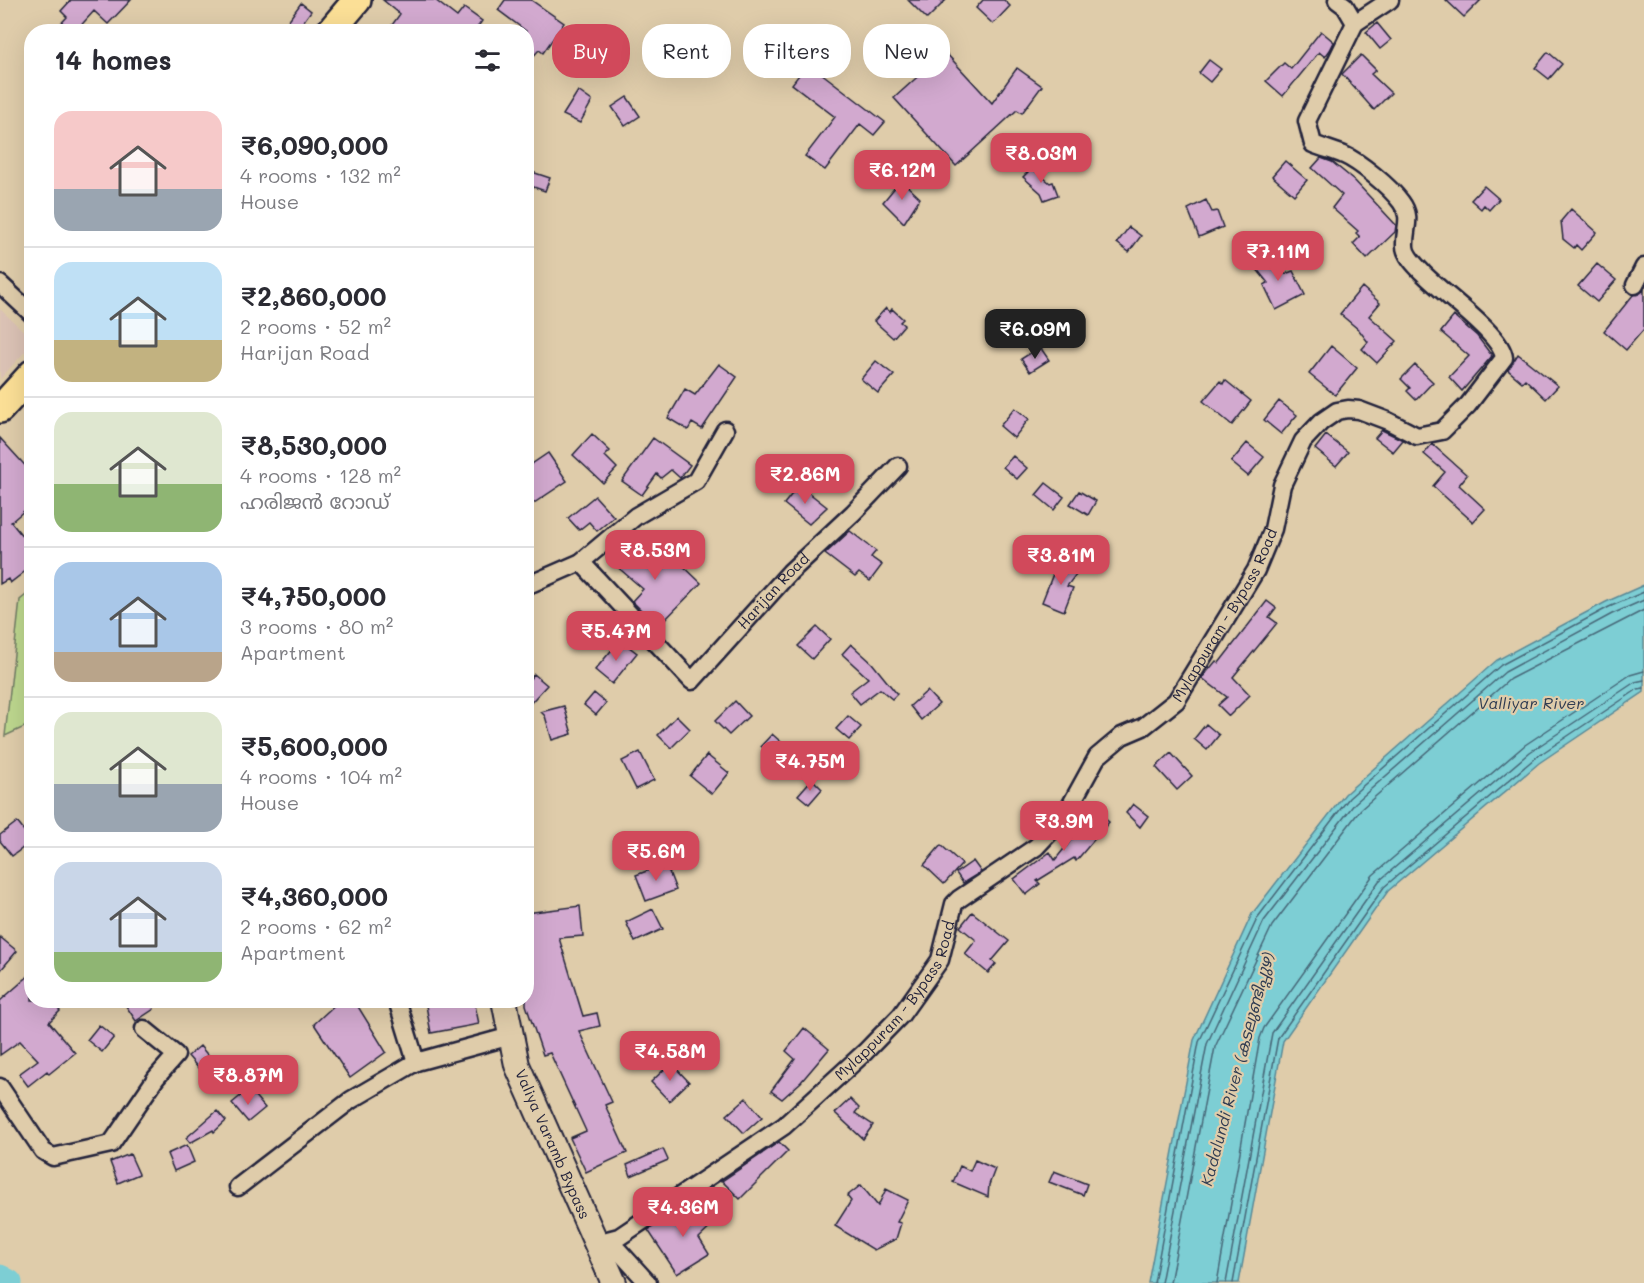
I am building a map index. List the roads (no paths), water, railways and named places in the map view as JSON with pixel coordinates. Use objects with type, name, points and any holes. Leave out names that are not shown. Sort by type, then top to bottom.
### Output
[{"type":"main road","points":[[342,24],[357,0]]},
{"type":"main road","points":[[0,409],[24,384]]},
{"type":"street","points":[[1337,0],[1345,6],[1355,23],[1390,0]]},
{"type":"street","name":"Mylappuram - Bypass Road","points":[[598,1248],[619,1237],[784,1126],[865,1052],[901,1015],[940,960],[952,910],[958,898],[1036,847],[1064,817],[1097,757],[1122,736],[1143,727],[1176,701],[1256,570],[1273,529],[1282,485],[1303,441],[1321,422],[1337,411],[1348,409],[1378,418],[1417,436],[1442,431],[1474,399],[1504,358],[1504,350],[1492,337],[1465,309],[1430,280],[1410,257],[1405,247],[1409,218],[1401,202],[1362,166],[1345,155],[1313,144],[1307,122],[1355,23]]},
{"type":"street","points":[[1635,285],[1644,267]]},
{"type":"street","points":[[0,284],[24,307]]},
{"type":"street","points":[[534,583],[581,562],[636,516],[696,481],[725,430]]},
{"type":"street","name":"Harijan Road","points":[[581,562],[692,681],[790,572],[853,513],[898,466]]},
{"type":"street","points":[[399,1008],[416,1062]]},
{"type":"street","name":"Valiya Varamb Bypass","points":[[506,1008],[517,1065],[614,1283]]},
{"type":"street","points":[[0,1087],[43,1150],[53,1157],[111,1144],[156,1078],[176,1055],[144,1029]]},
{"type":"street","points":[[238,1187],[351,1100],[416,1062],[511,1036]]},
{"type":"street","points":[[598,1248],[618,1250],[648,1283]]},
{"type":"water","name":"Valliyar River","points":[[1644,585],[1644,692],[1539,763],[1388,891],[1283,1041],[1239,1283],[1148,1283],[1194,1040],[1252,914],[1345,794],[1497,660],[1606,602]]},
{"type":"waterway","points":[[0,1278],[9,1283]]},
{"type":"water label","name":"Kadalundi River (കടലുണ്ടിപ്പുഴ)","points":[[1237,1069]]}]
